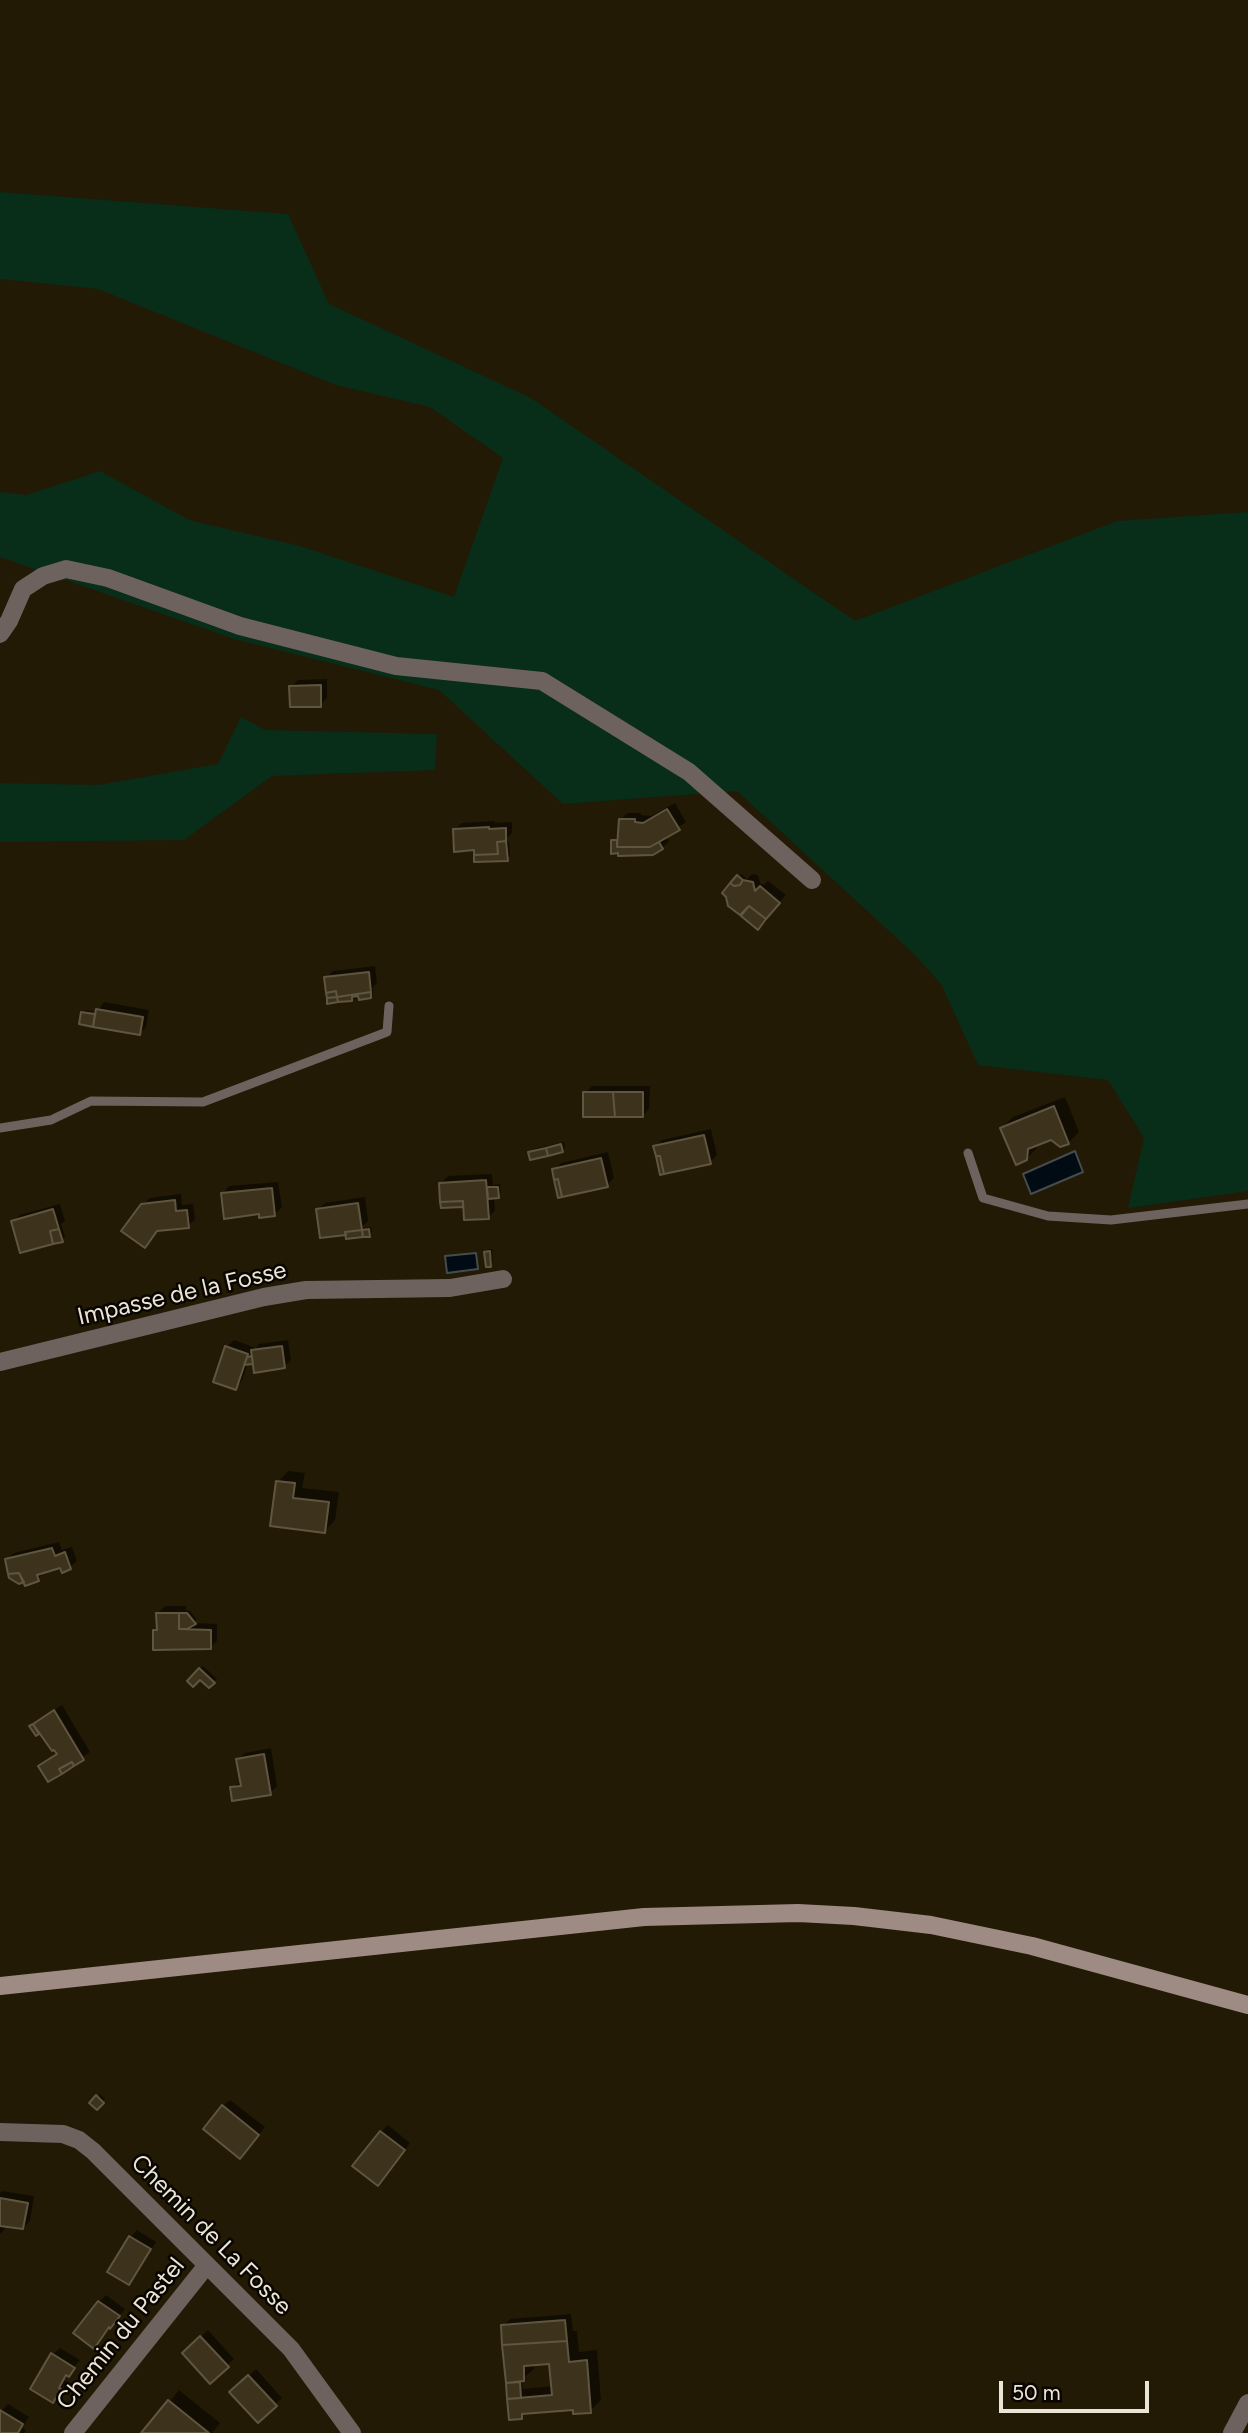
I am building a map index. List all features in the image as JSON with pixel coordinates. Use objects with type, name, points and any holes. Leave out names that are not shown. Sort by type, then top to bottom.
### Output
[{"type":"main road","points":[[0,1986],[644,1917],[798,1913],[854,1916],[943,1927],[1032,1946],[1248,2005]]},
{"type":"street","points":[[0,634],[23,589],[43,576],[66,569],[108,578],[240,625],[396,666],[542,681],[689,772],[812,880]]},
{"type":"street","name":"Impasse de la Fosse","points":[[0,1362],[126,1333],[216,1307],[306,1290],[450,1288],[503,1279]]},
{"type":"street","name":"Chemin de La Fosse","points":[[0,2132],[63,2134],[79,2140],[291,2349],[352,2433]]},
{"type":"street","name":"Chemin du Pastel","points":[[73,2433],[207,2265]]},
{"type":"street","points":[[1232,2433],[1248,2403]]},
{"type":"lane","points":[[0,1128],[51,1120],[91,1101],[203,1102],[387,1032],[389,1006]]},
{"type":"lane","points":[[968,1153],[983,1198],[1048,1216],[1111,1220],[1248,1204]]},
{"type":"green space","points":[[0,192],[288,214],[329,304],[531,398],[855,621],[1117,521],[1248,512],[1248,1191],[1128,1208],[1144,1138],[1108,1080],[978,1065],[941,984],[914,954],[737,791],[563,804],[439,690],[234,639],[0,557],[0,492],[27,495],[100,471],[189,520],[300,546],[454,597],[503,458],[430,407],[336,385],[98,289],[0,279]]},
{"type":"green space","points":[[241,717],[265,730],[437,734],[435,770],[272,776],[184,840],[0,842],[0,783],[98,785],[218,764]]},
{"type":"shaded area","points":[[1075,1151],[1083,1172],[1031,1194],[1023,1174]]},
{"type":"shaded area","points":[[476,1253],[478,1269],[447,1273],[445,1256]]},
{"type":"building","points":[[321,685],[321,707],[290,707],[289,686]]},
{"type":"building","points":[[667,809],[680,830],[650,847],[617,847],[619,819],[635,819],[635,822],[643,823]]},
{"type":"building","points":[[506,828],[506,841],[497,842],[498,854],[474,855],[474,850],[454,852],[453,829]]},
{"type":"building","points":[[611,840],[617,840],[617,847],[650,847],[659,842],[663,849],[653,855],[618,856],[618,853],[611,854]]},
{"type":"building","points":[[506,841],[508,861],[474,862],[474,855],[498,854],[497,842]]},
{"type":"building","points":[[737,875],[743,880],[740,885],[734,886],[730,883]]},
{"type":"building","points":[[743,880],[753,882],[755,891],[760,886],[780,903],[766,919],[749,906],[740,915],[728,906],[722,893],[730,883],[734,886],[740,885]]},
{"type":"building","points":[[749,906],[766,919],[758,930],[741,916]]},
{"type":"building","points":[[369,972],[371,992],[337,997],[336,991],[326,993],[324,977]]},
{"type":"building","points":[[336,991],[337,997],[327,998],[326,993]]},
{"type":"building","points":[[371,992],[371,998],[359,1000],[358,996],[352,997],[352,1001],[338,1002],[337,997]]},
{"type":"building","points":[[337,997],[338,1002],[327,1004],[327,998]]},
{"type":"building","points":[[96,1009],[143,1017],[140,1035],[93,1027]]},
{"type":"building","points":[[81,1012],[95,1014],[93,1027],[79,1024]]},
{"type":"building","points":[[583,1092],[613,1092],[615,1117],[583,1117]]},
{"type":"building","points":[[613,1092],[643,1092],[643,1117],[615,1117]]},
{"type":"building","points":[[1054,1106],[1069,1144],[1060,1147],[1051,1140],[1028,1149],[1027,1160],[1016,1165],[1000,1128]]},
{"type":"building","points":[[704,1135],[711,1164],[664,1174],[660,1156],[656,1156],[653,1146]]},
{"type":"building","points":[[561,1144],[563,1152],[548,1156],[546,1148]]},
{"type":"building","points":[[546,1148],[548,1156],[530,1160],[528,1152]]},
{"type":"building","points":[[656,1156],[660,1156],[664,1174],[660,1175]]},
{"type":"building","points":[[601,1158],[608,1187],[562,1197],[558,1179],[554,1180],[552,1169]]},
{"type":"building","points":[[558,1179],[562,1197],[558,1198],[554,1180]]},
{"type":"building","points":[[486,1180],[489,1219],[464,1220],[463,1201],[440,1202],[439,1183]]},
{"type":"building","points":[[487,1187],[498,1187],[499,1198],[488,1199]]},
{"type":"building","points":[[272,1188],[275,1216],[259,1218],[259,1214],[224,1219],[221,1193]]},
{"type":"building","points":[[175,1200],[176,1211],[187,1210],[189,1228],[157,1231],[145,1248],[121,1231],[141,1204]]},
{"type":"building","points":[[463,1201],[463,1207],[441,1208],[440,1202]]},
{"type":"building","points":[[358,1203],[362,1230],[320,1238],[316,1209]]},
{"type":"building","points":[[53,1209],[59,1229],[50,1231],[53,1244],[20,1253],[11,1221]]},
{"type":"building","points":[[59,1229],[63,1242],[53,1244],[50,1231]]},
{"type":"building","points":[[369,1229],[370,1237],[363,1237],[362,1230]]},
{"type":"building","points":[[362,1230],[363,1237],[346,1239],[345,1232]]},
{"type":"building","points":[[490,1251],[491,1267],[486,1267],[484,1252]]},
{"type":"building","points":[[225,1346],[248,1354],[236,1390],[213,1382]]},
{"type":"building","points":[[282,1346],[285,1368],[254,1373],[251,1350]]},
{"type":"building","points":[[252,1356],[253,1364],[244,1365],[247,1357]]},
{"type":"building","points":[[276,1481],[295,1483],[293,1498],[329,1502],[325,1533],[270,1526]]},
{"type":"building","points":[[52,1548],[55,1556],[65,1552],[71,1569],[62,1573],[60,1568],[37,1575],[39,1581],[25,1586],[19,1573],[8,1574],[5,1559]]},
{"type":"building","points":[[19,1573],[24,1582],[19,1584],[9,1578],[8,1574]]},
{"type":"building","points":[[156,1613],[179,1613],[179,1629],[211,1630],[211,1649],[153,1650],[153,1630],[157,1630]]},
{"type":"building","points":[[179,1613],[187,1613],[196,1624],[187,1629],[179,1629]]},
{"type":"building","points":[[199,1668],[215,1683],[209,1688],[200,1680],[193,1687],[187,1681]]},
{"type":"building","points":[[54,1710],[84,1760],[74,1766],[72,1762],[59,1769],[62,1774],[48,1782],[38,1766],[57,1754],[33,1724]]},
{"type":"building","points":[[33,1724],[39,1734],[36,1736],[29,1726]]},
{"type":"building","points":[[264,1754],[271,1795],[232,1801],[230,1787],[241,1786],[236,1759]]},
{"type":"building","points":[[72,1762],[74,1766],[62,1774],[59,1769]]},
{"type":"building","points":[[96,2095],[104,2103],[97,2110],[89,2103]]},
{"type":"building","points":[[222,2105],[259,2135],[240,2159],[203,2129]]},
{"type":"building","points":[[380,2131],[405,2150],[378,2186],[352,2166]]},
{"type":"building","points":[[0,2198],[28,2203],[23,2229],[0,2226]]},
{"type":"building","points":[[129,2236],[151,2249],[129,2285],[107,2272]]},
{"type":"building","points":[[98,2301],[120,2316],[94,2349],[73,2333]]},
{"type":"building","points":[[565,2320],[567,2341],[502,2345],[501,2325]]},
{"type":"building","points":[[200,2336],[229,2367],[210,2384],[182,2353]]},
{"type":"building","points":[[567,2341],[569,2362],[587,2360],[591,2413],[573,2414],[573,2410],[522,2414],[522,2419],[509,2420],[507,2399],[552,2395],[549,2364],[524,2366],[524,2381],[506,2383],[502,2345]]},
{"type":"building","points":[[51,2353],[75,2368],[69,2377],[66,2375],[53,2403],[30,2389]]},
{"type":"building","points":[[248,2375],[277,2406],[258,2423],[229,2392]]},
{"type":"building","points":[[520,2382],[521,2398],[507,2399],[506,2383]]},
{"type":"building","points":[[168,2400],[209,2433],[141,2433]]},
{"type":"building","points":[[0,2410],[23,2424],[18,2433],[0,2433]]}]
